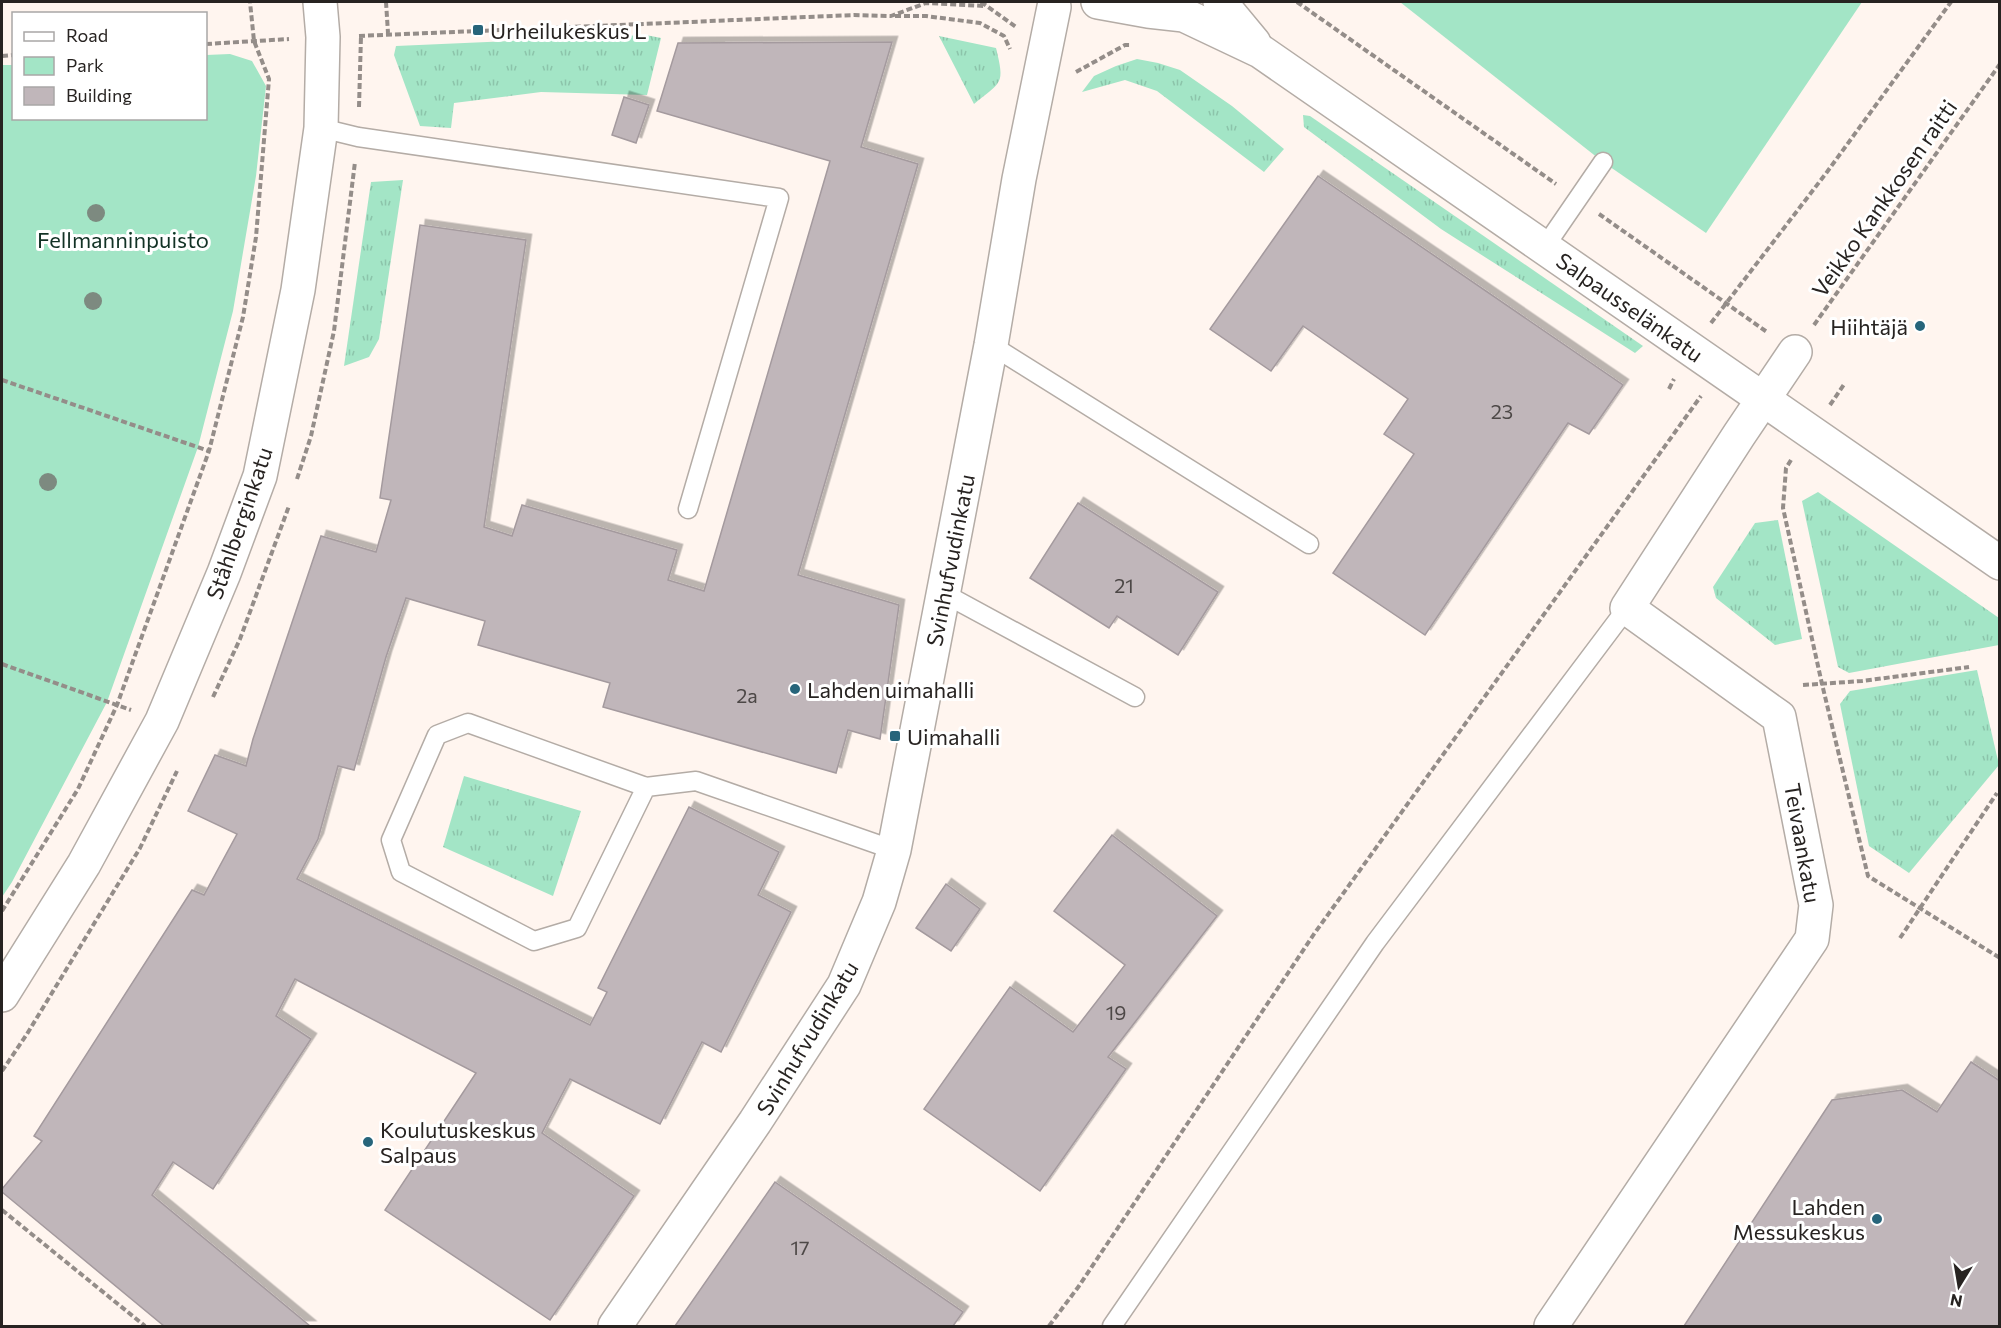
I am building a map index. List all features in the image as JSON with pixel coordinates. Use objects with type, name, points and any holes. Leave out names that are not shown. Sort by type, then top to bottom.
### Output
[{"type":"street","name":"Ståhlberginkatu","points":[[2,995],[84,864],[162,721],[224,573],[260,477],[298,290],[321,128],[323,37],[320,2]]},
{"type":"street","name":"Salpausselänkatu","points":[[1044,4],[1076,7],[1098,2],[1184,15],[1260,51],[2000,563]]},
{"type":"street","name":"Salpausselänkatu","points":[[1220,2],[1260,51]]},
{"type":"street","name":"Svinhufvudinkatu","points":[[615,1326],[755,1122],[844,985],[879,902],[894,850],[991,345],[1019,179],[1044,4]]},
{"type":"street","points":[[1627,608],[1795,352]]},
{"type":"street","name":"Teivaankatu","points":[[1551,1326],[1812,939],[1816,905],[1779,717],[1627,608]]},
{"type":"lane","points":[[321,128],[370,139],[779,198],[688,509]]},
{"type":"lane","points":[[1544,248],[1603,162]]},
{"type":"lane","points":[[991,345],[1309,544]]},
{"type":"lane","points":[[944,593],[1135,697]]},
{"type":"lane","points":[[1112,1326],[1375,943],[1627,608]]},
{"type":"lane","points":[[646,787],[577,928],[534,941],[401,873],[391,840],[437,735],[468,723],[646,787],[696,781],[894,850]]},
{"type":"path","points":[[2,911],[78,789],[117,705],[209,451],[243,317],[255,237],[269,79],[254,41],[250,2]]},
{"type":"path","points":[[386,2],[388,33]]},
{"type":"path","points":[[207,44],[388,33],[854,15],[926,16],[926,2]]},
{"type":"path","points":[[891,16],[926,2],[985,6]]},
{"type":"path","points":[[1297,2],[1795,352]]},
{"type":"path","points":[[1725,303],[1827,172],[1950,3]]},
{"type":"path","name":"Veikko Kankkosen raitti","points":[[1795,352],[2000,64]]},
{"type":"path","points":[[1049,1326],[1314,934],[1720,369]]},
{"type":"path","points":[[2,380],[209,451]]},
{"type":"path","points":[[1845,383],[1786,468],[1783,508],[1822,684],[1869,876],[2000,958]]},
{"type":"path","points":[[2,664],[117,705]]},
{"type":"path","points":[[1803,685],[1862,681],[1970,667]]},
{"type":"path","points":[[1900,938],[1997,794]]},
{"type":"path","points":[[2,1210],[145,1326]]},
{"type":"green space","points":[[1400,2],[1862,2],[1706,233],[1603,162]]},
{"type":"green space","points":[[646,35],[661,38],[647,95],[541,92],[454,103],[451,128],[420,126],[394,55],[396,46]]},
{"type":"green space","points":[[939,36],[996,48],[1000,69],[999,81],[991,91],[974,104]]},
{"type":"green space","name":"Fellmanninpuisto","points":[[230,54],[252,61],[266,86],[256,176],[233,311],[198,447],[107,702],[2,897],[2,65],[12,65],[12,120],[207,120],[207,55]]},
{"type":"green space","points":[[1137,59],[1180,70],[1232,106],[1284,149],[1264,172],[1157,91],[1125,80],[1082,92],[1094,76]]},
{"type":"green space","points":[[1303,115],[1310,116],[1643,346],[1635,353],[1441,229],[1304,127]]},
{"type":"green space","points":[[403,180],[379,339],[369,357],[344,366],[371,182]]},
{"type":"green space","points":[[1818,492],[1999,618],[1999,645],[1849,673],[1838,667],[1802,501]]},
{"type":"green space","points":[[1778,520],[1802,639],[1775,645],[1716,598],[1713,587],[1755,523]]},
{"type":"green space","points":[[1977,670],[1999,765],[1909,873],[1869,846],[1840,704],[1850,691]]},
{"type":"green space","points":[[464,776],[581,811],[553,896],[443,847]]},
{"type":"building","points":[[892,42],[861,147],[918,164],[798,575],[899,605],[880,739],[848,730],[836,773],[603,707],[610,683],[478,645],[485,621],[406,598],[386,657],[354,770],[338,766],[318,839],[297,879],[590,1025],[607,992],[598,988],[689,807],[779,852],[758,895],[791,912],[721,1052],[702,1042],[660,1124],[570,1079],[542,1133],[634,1196],[550,1320],[385,1210],[476,1073],[295,979],[276,1016],[311,1039],[213,1189],[173,1162],[152,1195],[310,1326],[164,1326],[2,1192],[2,1189],[42,1141],[34,1136],[192,890],[204,895],[237,834],[188,811],[215,755],[246,766],[321,536],[376,552],[391,500],[380,498],[420,225],[526,240],[484,527],[512,536],[522,505],[677,550],[668,580],[704,591],[830,161],[657,111],[678,43]]},
{"type":"building","points":[[624,97],[649,105],[636,143],[612,135]]},
{"type":"building","points":[[1318,176],[1623,385],[1589,434],[1568,423],[1425,635],[1333,573],[1414,454],[1384,434],[1408,399],[1303,326],[1271,371],[1210,329]]},
{"type":"building","points":[[1078,503],[1218,592],[1178,655],[1117,616],[1109,628],[1030,578]]},
{"type":"building","points":[[1112,835],[1217,916],[1108,1057],[1126,1069],[1040,1191],[924,1109],[1010,987],[1073,1032],[1125,965],[1054,911]]},
{"type":"building","points":[[946,884],[980,909],[951,951],[916,928]]},
{"type":"building","name":"Lahden Messukeskus","points":[[1971,1062],[2000,1081],[2000,1326],[1684,1326],[1832,1100],[1902,1090],[1937,1112]]},
{"type":"building","points":[[775,1182],[963,1312],[953,1326],[675,1326]]},
{"type":"place","name":"Urheilukeskus L","points":[[478,30]]},
{"type":"place","name":"Hiihtäjä","points":[[1920,326]]},
{"type":"place","name":"Lahden uimahalli","points":[[795,689]]},
{"type":"place","name":"Uimahalli","points":[[895,736]]},
{"type":"place","name":"Koulutuskeskus Salpaus","points":[[368,1142]]},
{"type":"place","name":"Lahden Messukeskus","points":[[1877,1219]]}]
